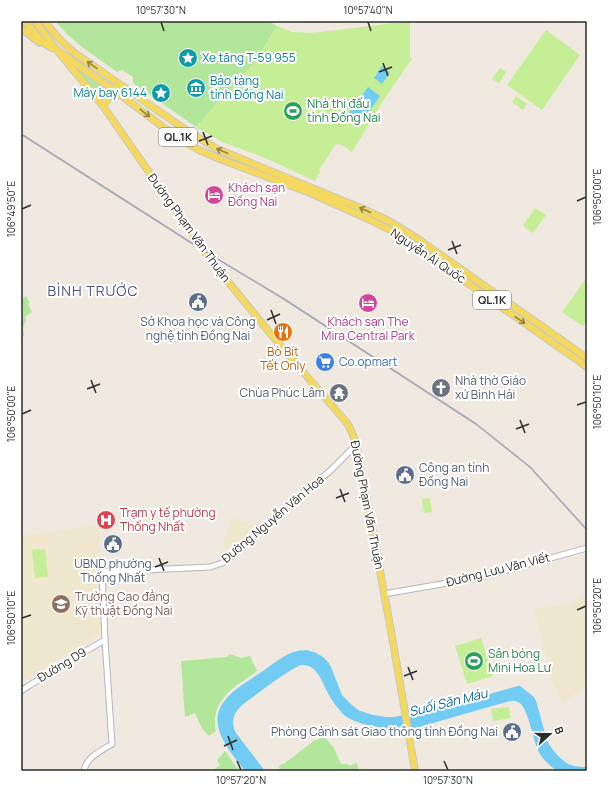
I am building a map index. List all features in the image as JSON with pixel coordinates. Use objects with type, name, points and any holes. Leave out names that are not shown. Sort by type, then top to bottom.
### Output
[{"type":"main road","name":"QL.1K","points":[[25,21],[29,30],[44,42],[108,86],[118,87],[190,134],[217,149],[260,167]]},
{"type":"main road","name":"QL.1K","points":[[35,21],[54,49]]},
{"type":"main road","name":"QL.1K","points":[[44,21],[68,48],[118,87],[163,127],[190,145],[254,172]]},
{"type":"main road","points":[[21,28],[29,30]]},
{"type":"main road","name":"Đường Phạm Văn Thuận","points":[[54,49],[102,106],[208,257],[353,432],[357,444],[406,713],[415,771]]},
{"type":"main road","points":[[102,106],[118,87]]},
{"type":"main road","points":[[254,172],[260,167]]},
{"type":"main road","name":"Nguyễn Ái Quốc","points":[[260,167],[389,221],[398,231],[587,367]]},
{"type":"main road","name":"Nguyễn Ái Quốc","points":[[254,172],[310,193],[418,239],[587,358]]},
{"type":"street","name":"Đường Nguyễn Văn Hoa","points":[[84,771],[85,765],[89,760],[112,744],[102,572],[210,568],[222,563],[330,471],[357,444]]},
{"type":"street","name":"Đường Lưu Văn Viết","points":[[384,594],[482,577],[587,548]]},
{"type":"street","name":"Đường D9","points":[[21,691],[43,676],[105,640]]},
{"type":"shaded area","name":"Trạm y tế phường Thống Nhất","points":[[97,516],[113,517],[113,526],[99,526]]},
{"type":"shaded area","points":[[231,517],[253,525],[258,530],[236,550],[223,546]]},
{"type":"shaded area","name":"Trường Cao đẳng Kỹ thuật Đồng Nai","points":[[96,525],[99,534],[103,632],[21,681],[21,536]]},
{"type":"shaded area","points":[[586,596],[587,684],[562,704],[549,673],[550,672],[534,609],[570,603]]},
{"type":"green space","points":[[55,21],[268,21],[277,26],[254,63],[196,127],[133,83],[133,77],[122,70],[117,72],[84,48],[69,36]]},
{"type":"green space","name":"Nhà thi đấu tỉnh Đồng Nai","points":[[410,21],[410,57],[412,59],[386,96],[352,152],[339,143],[338,145],[336,144],[319,170],[320,172],[315,181],[263,157],[222,142],[196,127],[254,63],[277,26],[292,32],[313,33]]},
{"type":"green space","points":[[546,30],[580,55],[542,110],[507,85]]},
{"type":"green space","points":[[500,68],[506,72],[499,83],[492,79]]},
{"type":"green space","points":[[78,70],[108,91],[100,98]]},
{"type":"green space","points":[[516,96],[527,104],[523,110],[512,102]]},
{"type":"green space","points":[[535,208],[546,215],[533,233],[523,226]]},
{"type":"green space","points":[[587,277],[587,321],[583,326],[562,312]]},
{"type":"green space","points":[[26,296],[30,303],[28,304],[32,312],[25,317],[26,319],[23,328],[24,336],[21,337],[21,317],[23,315],[21,311],[21,300]]},
{"type":"green space","points":[[430,498],[432,512],[424,513],[422,499]]},
{"type":"green space","points":[[45,549],[48,577],[35,578],[32,550]]},
{"type":"green space","name":"Sân bóng Mini Hoa Lư","points":[[481,638],[493,676],[467,684],[455,646]]},
{"type":"green space","points":[[230,654],[241,658],[250,656],[257,671],[236,686],[224,698],[216,713],[216,731],[209,736],[202,728],[195,713],[185,717],[181,661],[227,657]]},
{"type":"green space","points":[[509,707],[511,718],[493,721],[491,709]]},
{"type":"green space","points":[[324,736],[334,748],[341,764],[347,764],[350,766],[356,763],[360,771],[280,771],[279,766],[315,740]]},
{"type":"green space","points":[[225,751],[239,771],[212,771],[220,765],[217,760]]},
{"type":"water","points":[[382,66],[390,72],[382,84],[374,78]]},
{"type":"water","points":[[368,87],[380,96],[362,122],[349,113]]},
{"type":"water","name":"Suối Săn Máu","points":[[306,650],[314,652],[328,662],[342,695],[353,706],[360,711],[373,715],[394,717],[415,715],[520,686],[534,697],[547,740],[554,751],[568,764],[577,767],[587,767],[587,771],[557,771],[546,762],[538,750],[525,710],[522,705],[516,701],[506,702],[412,729],[376,727],[350,719],[344,715],[332,700],[316,671],[308,666],[302,665],[274,681],[242,705],[236,712],[233,724],[236,733],[265,771],[245,771],[227,746],[218,727],[220,708],[234,691],[278,660],[293,652]]},
{"type":"railway","points":[[21,134],[201,249],[284,299],[476,424],[530,467],[587,530]]},
{"type":"place","name":"Xe tăng T-59 955","points":[[188,58]]},
{"type":"place","name":"Bảo tàng tỉnh Đồng Nai","points":[[196,88]]},
{"type":"place","name":"Máy bay 6144","points":[[161,93]]},
{"type":"place","name":"Nhà thi đấu tỉnh Đồng Nai","points":[[293,111]]},
{"type":"place","name":"Khách sạn Đồng Nai","points":[[214,195]]},
{"type":"place","name":"Sở Khoa học và Công nghệ tỉnh Đồng Nai","points":[[198,302]]},
{"type":"place","name":"Khách sạn The Mira Central Park","points":[[368,303]]},
{"type":"place","name":"Bò Bít Tết Only","points":[[283,332]]},
{"type":"place","name":"Co.opmart","points":[[325,362]]},
{"type":"place","name":"Nhà thờ Giáo xứ Bình Hải","points":[[441,388]]},
{"type":"place","name":"Chùa Phúc Lâm","points":[[339,393]]},
{"type":"place","name":"Công an tỉnh Đồng Nai","points":[[405,475]]},
{"type":"place","name":"Trạm y tế phường Thống Nhất","points":[[106,520]]},
{"type":"place","name":"UBND phường Thống Nhất","points":[[113,544]]},
{"type":"place","name":"Trường Cao đẳng Kỹ thuật Đồng Nai","points":[[61,604]]},
{"type":"place","name":"Sân bóng Mini Hoa Lư","points":[[474,661]]},
{"type":"place","name":"Phòng Cảnh sát Giao thông tỉnh Đồng Nai","points":[[512,732]]},
{"type":"district","name":"BÌNH TRƯỚC","points":[[93,291]]}]
